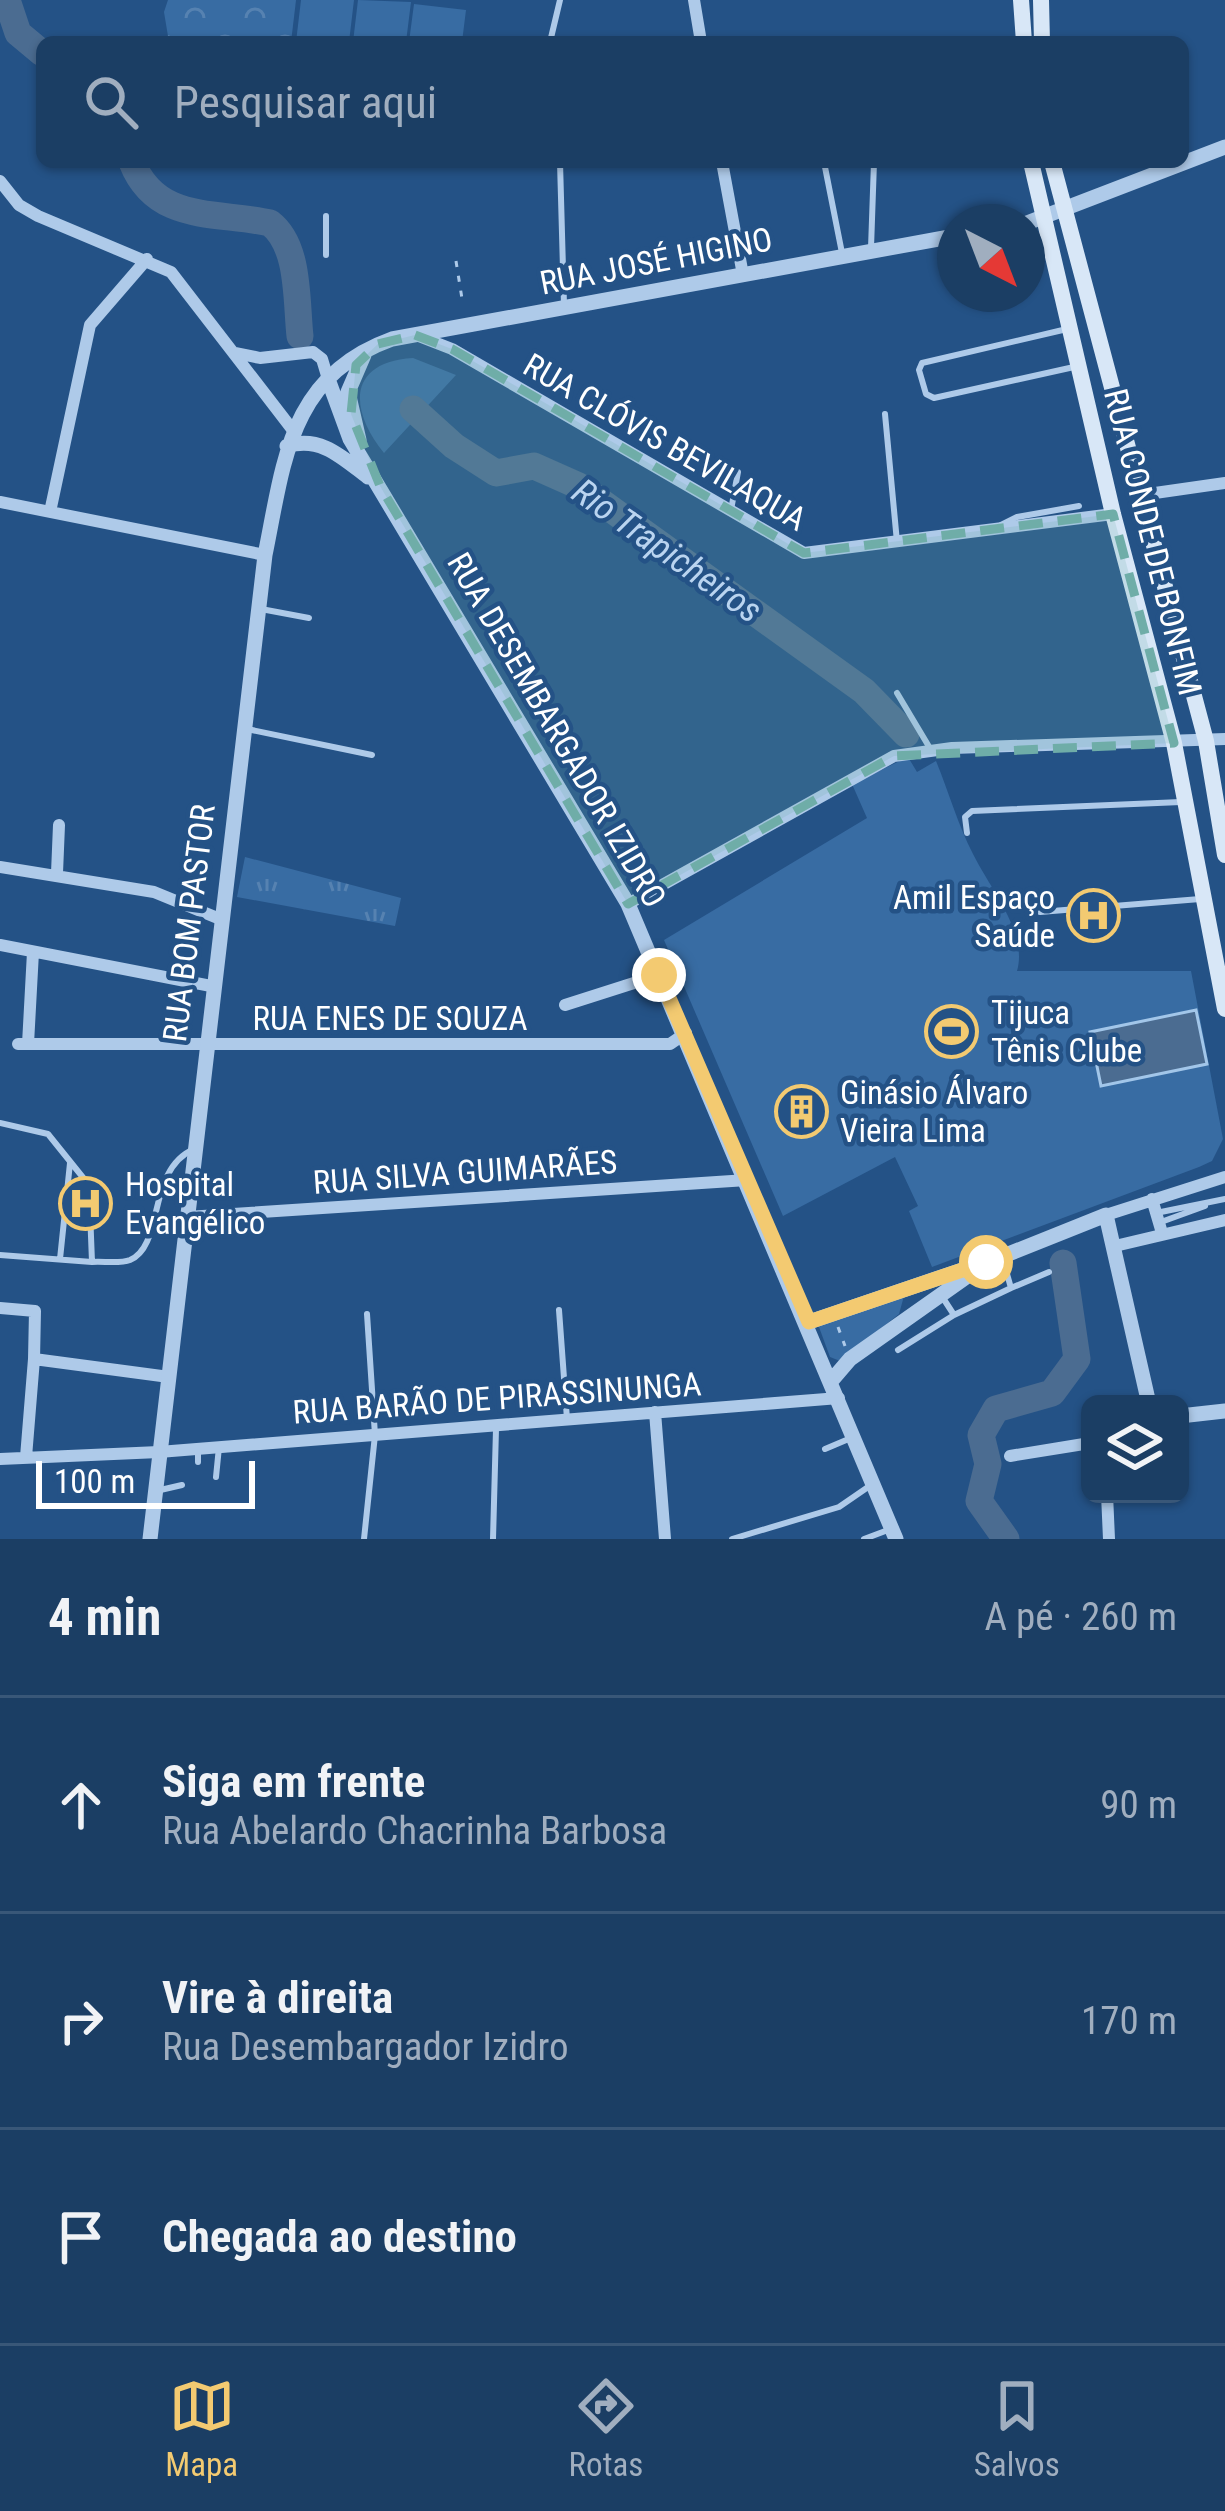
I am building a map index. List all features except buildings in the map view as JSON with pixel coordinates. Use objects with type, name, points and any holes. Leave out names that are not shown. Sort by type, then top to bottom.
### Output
[{"type":"main road","points":[[1022,0],[1024,36]]},
{"type":"main road","points":[[1041,0],[1042,36]]},
{"type":"main road","name":"RUA CONDE DE BONFIM","points":[[1032,168],[1035,204]]},
{"type":"main road","name":"RUA CONDE DE BONFIM","points":[[1054,168],[1141,495],[1215,740],[1225,855]]},
{"type":"main road","name":"RUA CONDE DE BONFIM","points":[[1045,250],[1174,743],[1225,1009]]},
{"type":"street","points":[[694,0],[700,36]]},
{"type":"street","points":[[1189,162],[1225,147]]},
{"type":"street","points":[[723,168],[743,275]]},
{"type":"street","points":[[1045,218],[1174,168]]},
{"type":"street","points":[[0,181],[19,205],[38,216],[171,272],[235,353],[290,438],[324,446],[380,486]]},
{"type":"street","name":"RUA JOSÉ HIGINO","points":[[369,349],[415,334],[937,239]]},
{"type":"street","points":[[50,512],[90,325],[147,259]]},
{"type":"street","name":"RUA CLÓVIS BEVILAQUA","points":[[415,334],[452,349],[804,553],[1113,514]]},
{"type":"street","name":"RUA BOM PASTOR","points":[[150,1539],[211,986],[265,555],[290,438],[328,379],[369,349]]},
{"type":"street","name":"RUA DESEMBARGADOR IZIDRO","points":[[369,349],[356,365],[349,392],[355,428],[380,486]]},
{"type":"street","points":[[235,353],[260,358],[313,352],[322,359],[328,379]]},
{"type":"street","name":"RUA DESEMBARGADOR IZIDRO","points":[[328,379],[350,439],[628,904],[809,1322],[894,1534]]},
{"type":"street","points":[[1141,495],[1225,483]]},
{"type":"street","points":[[0,502],[265,555]]},
{"type":"street","points":[[628,904],[876,763],[931,750],[1215,740]]},
{"type":"street","points":[[57,873],[59,825]]},
{"type":"street","points":[[0,867],[154,892],[220,919]]},
{"type":"street","points":[[0,946],[211,986]]},
{"type":"street","name":"RUA ENES DE SOUZA","points":[[33,952],[23,1044],[670,1044],[686,1032]]},
{"type":"street","points":[[565,1005],[659,975]]},
{"type":"street","points":[[1115,1246],[1225,1177]]},
{"type":"street","name":"RUA SILVA GUIMARÃES","points":[[187,1217],[747,1180]]},
{"type":"street","points":[[1106,1215],[1147,1395]]},
{"type":"street","points":[[809,1322],[1106,1215],[1225,1220]]},
{"type":"street","points":[[832,1380],[850,1359],[940,1292],[994,1259]]},
{"type":"street","points":[[0,1308],[35,1311],[26,1457]]},
{"type":"street","points":[[34,1359],[169,1377]]},
{"type":"street","name":"RUA BARÃO DE PIRASSINUNGA","points":[[0,1459],[159,1452],[198,1455],[219,1447],[839,1398]]},
{"type":"street","points":[[655,1412],[664,1539]]},
{"type":"street","points":[[1189,1415],[1225,1412]]},
{"type":"street","points":[[1010,1456],[1081,1444]]},
{"type":"street","points":[[1108,1503],[1109,1539]]},
{"type":"lane","points":[[551,36],[560,0]]},
{"type":"lane","points":[[560,168],[564,309]]},
{"type":"lane","points":[[825,168],[843,256]]},
{"type":"lane","points":[[871,251],[874,168]]},
{"type":"lane","points":[[326,216],[326,255]]},
{"type":"lane","points":[[1069,329],[922,363],[919,370],[926,394],[934,398],[1078,366]]},
{"type":"lane","points":[[885,414],[897,542]]},
{"type":"lane","points":[[730,513],[738,472]]},
{"type":"lane","points":[[998,526],[1017,517],[1079,506]]},
{"type":"lane","points":[[258,608],[309,618]]},
{"type":"lane","points":[[897,694],[931,750]]},
{"type":"lane","points":[[244,729],[372,755]]},
{"type":"lane","points":[[967,833],[965,817],[972,811],[1185,802]]},
{"type":"lane","points":[[1040,912],[1204,899]]},
{"type":"lane","points":[[0,1124],[48,1134],[92,1192],[92,1262]]},
{"type":"lane","points":[[0,1255],[129,1260],[142,1249],[170,1165],[194,1149]]},
{"type":"lane","points":[[60,1259],[70,1163]]},
{"type":"lane","points":[[1157,1217],[1225,1198],[1157,1217]]},
{"type":"lane","points":[[994,1259],[1011,1288]]},
{"type":"lane","points":[[898,1350],[954,1315],[1049,1272]]},
{"type":"lane","points":[[940,1292],[954,1315]]},
{"type":"lane","points":[[559,1310],[567,1419]]},
{"type":"lane","points":[[364,1539],[375,1435],[368,1314]]},
{"type":"lane","points":[[493,1539],[496,1425]]},
{"type":"lane","points":[[825,1449],[855,1437]]},
{"type":"lane","points":[[217,1478],[219,1447]]},
{"type":"lane","points":[[732,1539],[839,1507],[874,1484]]},
{"type":"lane","points":[[155,1491],[182,1485]]},
{"type":"lane","points":[[864,1539],[894,1534]]},
{"type":"path","points":[[456,261],[463,305]]},
{"type":"path","points":[[832,1310],[850,1359]]},
{"type":"highlighted area","points":[[415,335],[452,349],[804,553],[1113,514],[1174,743],[894,756],[628,904],[380,486],[351,414],[356,365],[378,344]]},
{"type":"green space","points":[[168,0],[296,0],[292,36],[168,36],[164,12]]},
{"type":"green space","points":[[301,0],[354,0],[350,36],[297,36]]},
{"type":"green space","points":[[358,0],[411,2],[407,36],[354,36]]},
{"type":"green space","points":[[414,4],[466,10],[463,36],[410,36]]},
{"type":"green space","points":[[413,358],[456,375],[384,453],[364,421],[361,391],[376,368]]},
{"type":"green space","name":"Tijuca Tênis Clube","points":[[908,757],[917,772],[936,761],[968,843],[1013,927],[1017,971],[1191,971],[1223,1139],[1212,1161],[1199,1167],[932,1267],[909,1211],[918,1206],[895,1157],[783,1216],[664,940],[867,818],[852,784]]},
{"type":"green space","points":[[245,857],[401,898],[395,926],[237,897]]},
{"type":"green space","points":[[904,1296],[899,1314],[840,1361],[830,1357],[819,1327],[822,1322]]},
{"type":"shaded area","points":[[1196,1010],[1207,1064],[1101,1086],[1090,1032]]},
{"type":"waterway","name":"Rio Trapicheiros","points":[[7,0],[18,33],[36,48]]},
{"type":"waterway","name":"Rio Trapicheiros","points":[[135,168],[156,196],[172,205],[270,223],[280,233],[295,275],[300,336]]},
{"type":"waterway","name":"Rio Trapicheiros","points":[[413,409],[454,446],[496,473],[534,466],[579,486],[864,691],[906,734]]},
{"type":"waterway","name":"Rio Trapicheiros","points":[[1006,1539],[979,1501],[988,1464],[981,1435],[996,1409],[1052,1393],[1077,1359],[1063,1263]]},
{"type":"place","name":"Amil Espaço Saúde","points":[[1094,916]]},
{"type":"place","name":"Tijuca Tênis Clube","points":[[952,1031]]},
{"type":"place","name":"Ginásio Álvaro Vieira Lima","points":[[801,1111]]},
{"type":"place","name":"Hospital Evangélico","points":[[86,1203]]},
{"type":"route","points":[[659,975],[809,1322],[832,1310],[986,1262]]}]
